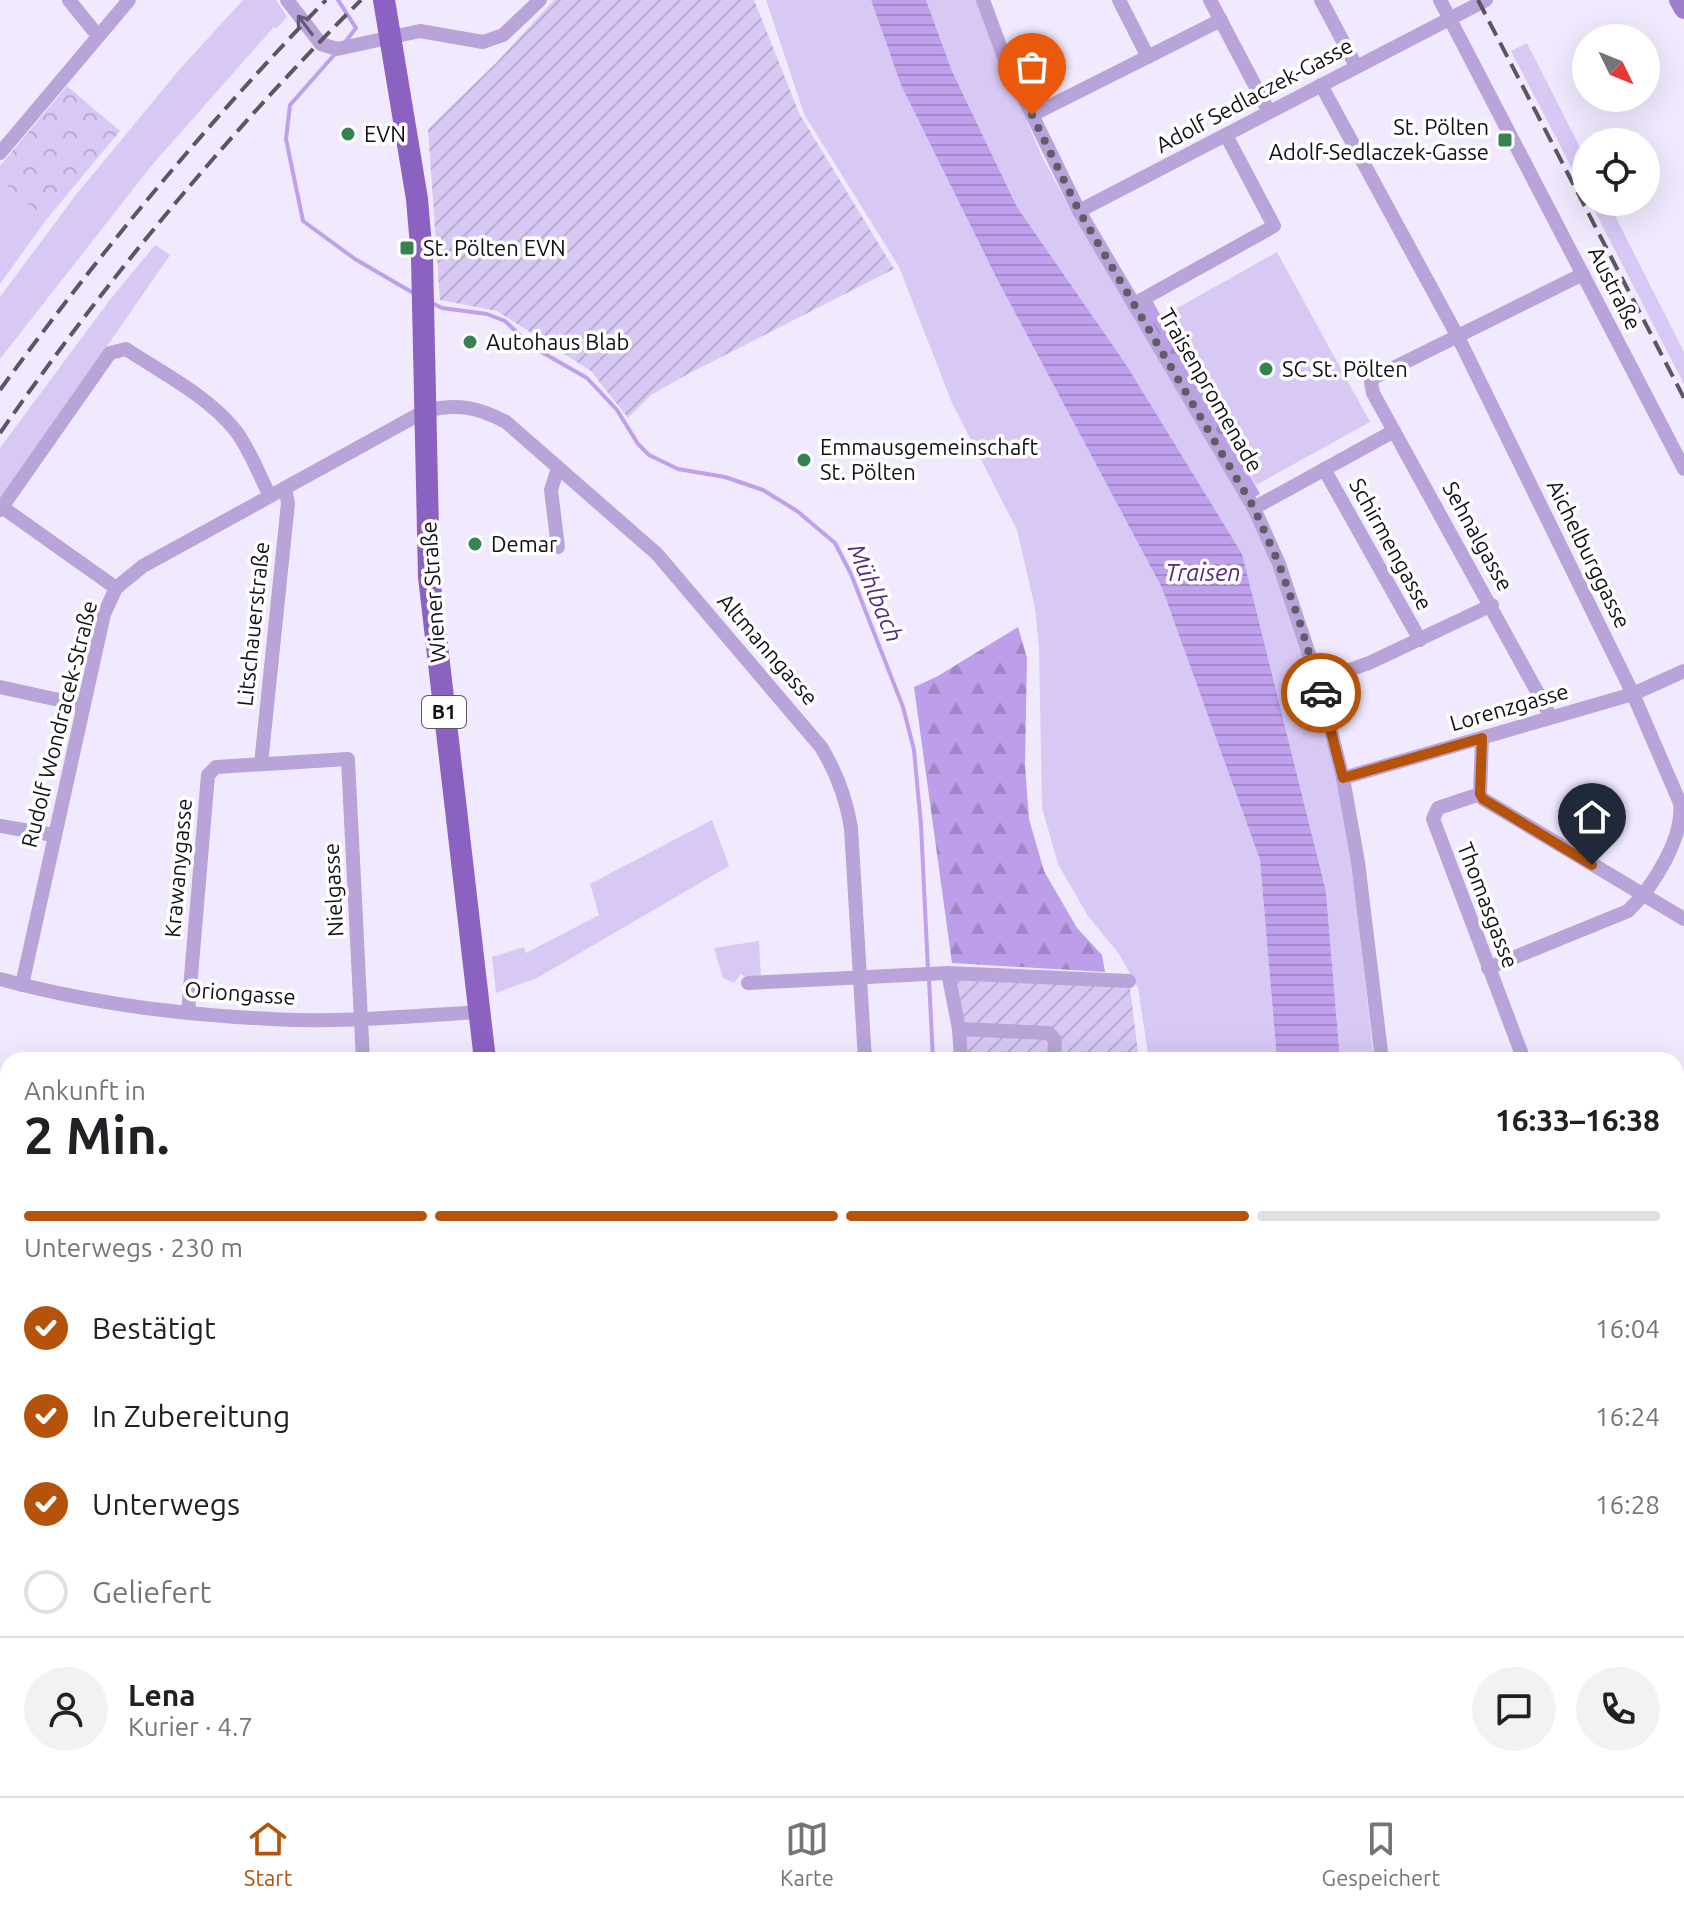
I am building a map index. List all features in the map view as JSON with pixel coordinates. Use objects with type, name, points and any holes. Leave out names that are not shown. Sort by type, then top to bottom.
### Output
[{"type":"main road","name":"B1","points":[[384,0],[392,36]]},
{"type":"main road","name":"Wiener Straße","points":[[392,36],[417,199],[429,577],[484,1052]]},
{"type":"street","points":[[69,0],[98,36]]},
{"type":"street","points":[[0,153],[129,0]]},
{"type":"street","points":[[287,0],[316,39],[324,46],[337,49],[420,31],[483,42],[503,35],[540,0]]},
{"type":"street","name":"Traisenpromenade","points":[[983,0],[1004,57],[1079,211],[1254,508],[1279,564],[1318,681],[1343,778],[1358,862],[1381,1052]]},
{"type":"street","points":[[1119,0],[1148,57]]},
{"type":"street","points":[[1210,0],[1269,112]]},
{"type":"street","points":[[1321,0],[1356,66]]},
{"type":"street","name":"Austraße","points":[[1440,0],[1684,469]]},
{"type":"street","name":"Adolf Sedlaczek-Gasse","points":[[1079,211],[1486,0]]},
{"type":"street","points":[[1679,0],[1684,9]]},
{"type":"street","points":[[1032,115],[1221,20]]},
{"type":"street","name":"Aichelburggasse","points":[[1321,85],[1458,337],[1633,694],[1680,803],[1682,814],[1678,836],[1644,896],[1628,911],[1488,968]]},
{"type":"street","points":[[1134,304],[1274,226],[1226,135]]},
{"type":"street","points":[[1458,337],[1583,274]]},
{"type":"street","name":"Sehnalgasse","points":[[1458,337],[1375,377],[1371,382],[1373,393],[1551,717]]},
{"type":"street","points":[[116,588],[1,508],[110,353],[126,349],[213,408],[243,443],[270,496]]},
{"type":"street","name":"Altmanngasse","points":[[425,411],[465,407],[483,409],[506,422],[657,554],[821,747],[837,772],[847,801],[851,828],[865,1052]]},
{"type":"street","name":"Rudolf Wondracek-Straße","points":[[22,985],[82,705],[104,614],[116,588],[143,566],[425,411]]},
{"type":"street","points":[[1254,508],[1394,431]]},
{"type":"street","points":[[558,468],[551,490],[558,547]]},
{"type":"street","name":"Schirmengasse","points":[[1324,469],[1420,640]]},
{"type":"street","name":"Litschauerstraße","points":[[261,764],[288,503],[285,488]]},
{"type":"street","points":[[1318,681],[1369,663],[1492,605]]},
{"type":"street","name":"Lorenzgasse","points":[[1343,778],[1633,694],[1684,671]]},
{"type":"street","points":[[0,687],[82,705]]},
{"type":"street","points":[[1482,738],[1480,794],[1489,803],[1684,919]]},
{"type":"street","name":"Krawanygasse","points":[[188,1012],[208,775],[216,767],[348,759]]},
{"type":"street","name":"Nielgasse","points":[[348,759],[363,1052]]},
{"type":"street","name":"Thomasgasse","points":[[1480,794],[1438,808],[1432,816],[1521,1052]]},
{"type":"street","points":[[0,826],[54,835]]},
{"type":"street","points":[[948,973],[960,1052]]},
{"type":"street","points":[[748,983],[948,973],[1129,981]]},
{"type":"street","name":"Oriongasse","points":[[0,979],[109,1003],[273,1020],[362,1019],[480,1012]]},
{"type":"street","points":[[959,1029],[1049,1033],[1055,1040],[1054,1052]]},
{"type":"green space","points":[[243,0],[276,0],[287,17],[276,29],[274,27],[152,165],[0,359],[0,297],[75,196],[179,70]]},
{"type":"green space","points":[[554,0],[754,0],[800,115],[894,269],[686,375],[651,395],[628,418],[591,371],[497,311],[440,300],[428,129],[497,62]]},
{"type":"green space","points":[[766,0],[871,0],[901,85],[997,279],[1162,588],[1260,860],[1276,1052],[1148,1052],[1138,988],[1119,954],[1088,916],[1058,864],[1042,808],[1039,647],[1035,608],[1017,530],[952,403],[899,267],[804,114]]},
{"type":"green space","points":[[926,0],[976,0],[1042,157],[1254,519],[1295,626],[1336,778],[1351,855],[1373,1052],[1339,1052],[1326,892],[1125,363],[1017,207],[952,71]]},
{"type":"green space","points":[[1527,43],[1572,131],[1572,168],[1511,51]]},
{"type":"green space","points":[[67,86],[120,131],[46,220],[0,179],[0,166]]},
{"type":"green space","points":[[0,179],[46,220],[0,284]]},
{"type":"green space","points":[[1597,216],[1615,216],[1684,352],[1684,384]]},
{"type":"green space","points":[[155,245],[170,255],[0,501],[0,448],[109,301]]},
{"type":"green space","name":"SC St. Pölten","points":[[1277,252],[1370,422],[1256,485],[1163,316]]},
{"type":"green space","points":[[1152,300],[1260,494],[1251,499],[1139,307]]},
{"type":"green space","points":[[1018,627],[1027,658],[1025,765],[1029,819],[1044,871],[1077,928],[1102,955],[1105,972],[952,963],[914,687],[938,676]]},
{"type":"green space","points":[[712,820],[729,866],[537,978],[496,993],[492,957],[524,947],[526,953],[599,915],[590,884]]},
{"type":"green space","points":[[759,941],[761,977],[749,979],[741,974],[734,983],[723,978],[714,948]]},
{"type":"green space","points":[[942,969],[1130,988],[1138,1052],[955,1052]]},
{"type":"water","name":"Traisen","points":[[871,0],[926,0],[952,71],[1017,207],[1125,363],[1242,554],[1326,892],[1339,1052],[1276,1052],[1260,860],[1162,588],[997,279],[901,85]]},
{"type":"waterway","name":"Mühlbach","points":[[338,0],[356,28],[346,41]]},
{"type":"waterway","name":"Mühlbach","points":[[335,54],[290,105],[286,139],[303,221],[355,259],[415,294]]},
{"type":"waterway","name":"Mühlbach","points":[[430,302],[442,308],[487,314],[505,321],[531,346],[587,378],[617,410],[638,444],[649,455],[678,469],[725,477],[763,490],[797,511],[835,543],[851,574],[903,707],[914,750],[928,970]]},
{"type":"waterway","name":"Mühlbach","points":[[929,979],[933,1052]]},
{"type":"railway","points":[[0,390],[156,189],[239,93],[326,0]]},
{"type":"railway","points":[[0,433],[83,319],[171,209],[264,102],[361,0]]},
{"type":"railway","points":[[1478,0],[1684,398]]},
{"type":"way so far","points":[[1032,115],[1079,211],[1254,508],[1279,564],[1321,693]]},
{"type":"place","name":"EVN","points":[[348,134]]},
{"type":"place","name":"St. Pölten Adolf-Sedlaczek-Gasse","points":[[1505,140]]},
{"type":"place","name":"St. Pölten EVN","points":[[407,248]]},
{"type":"place","name":"Autohaus Blab","points":[[470,342]]},
{"type":"place","name":"SC St. Pölten","points":[[1266,369]]},
{"type":"place","name":"Emmausgemeinschaft St. Pölten","points":[[804,460]]},
{"type":"place","name":"Demar","points":[[475,544]]},
{"type":"route","points":[[1321,693],[1343,778],[1482,738],[1480,794],[1483,799],[1592,865]]}]
